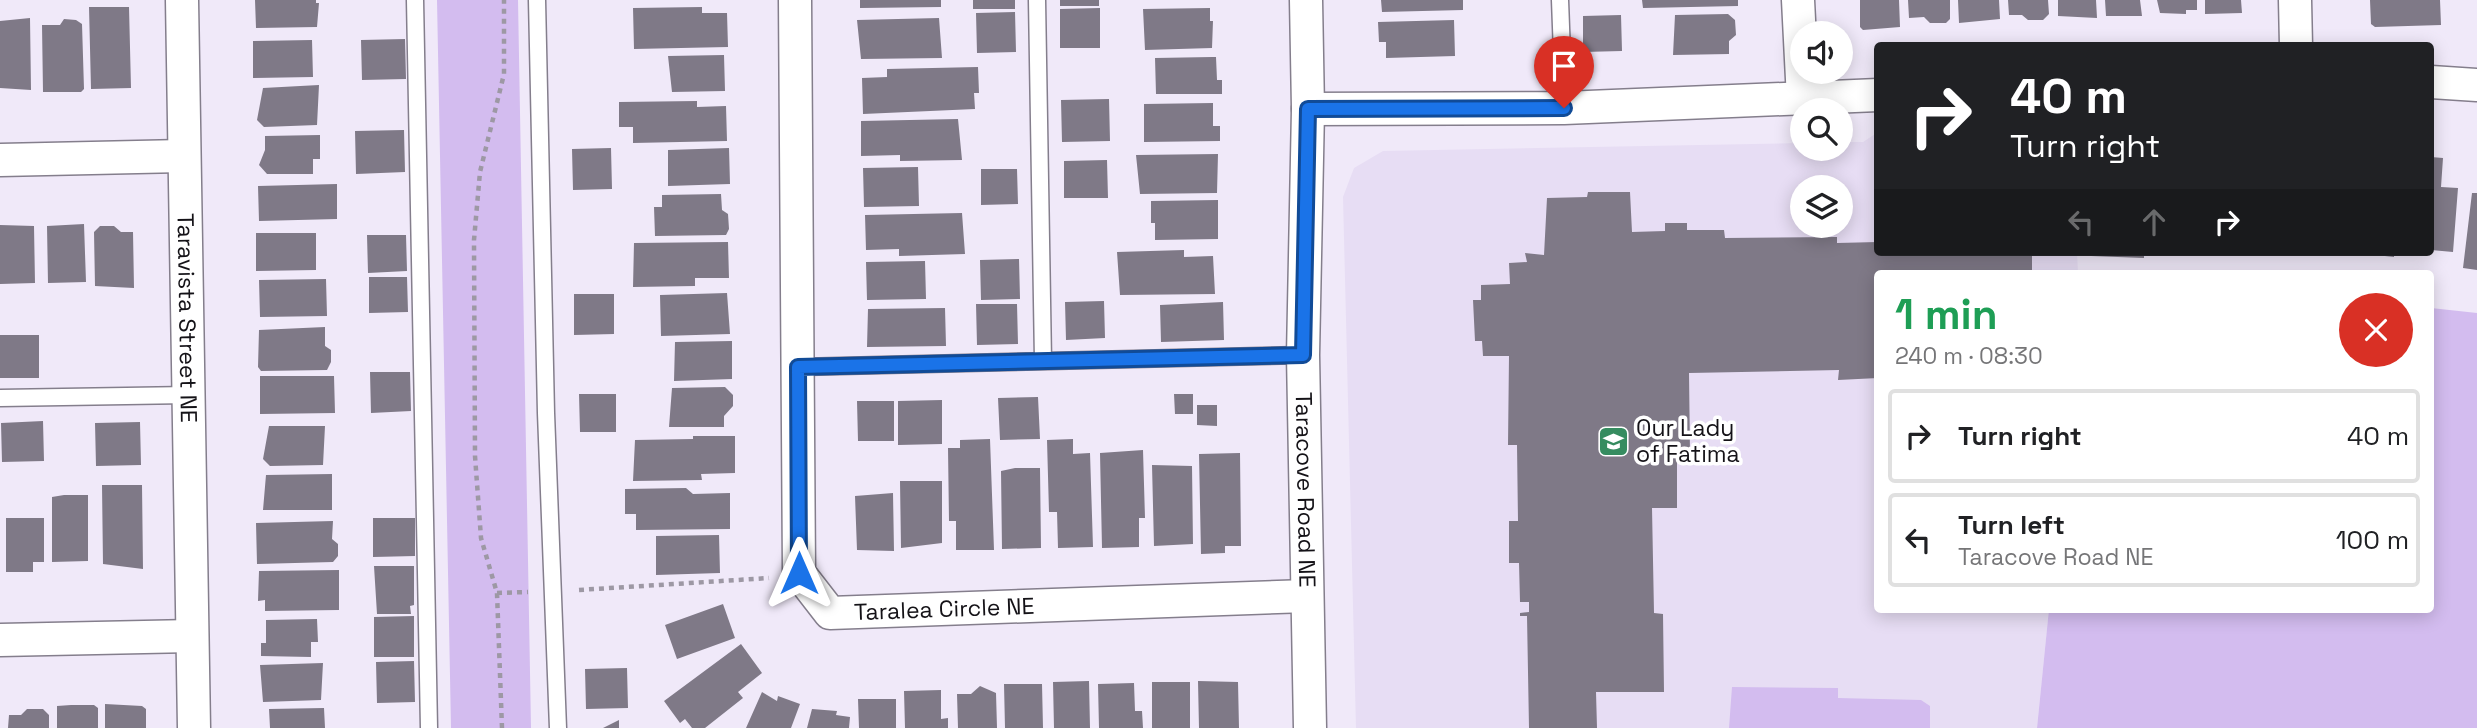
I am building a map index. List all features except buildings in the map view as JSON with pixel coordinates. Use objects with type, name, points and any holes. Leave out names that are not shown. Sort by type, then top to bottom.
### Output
[{"type":"street","name":"Taravista Street NE","points":[[182,0],[194,728]]},
{"type":"street","points":[[795,0],[799,573]]},
{"type":"street","name":"Taracove Road NE","points":[[1306,0],[1308,109],[1303,355],[1310,728]]},
{"type":"street","points":[[1798,0],[1803,98]]},
{"type":"street","points":[[2295,0],[2296,42]]},
{"type":"street","points":[[2434,82],[2477,85]]},
{"type":"street","points":[[1822,98],[1874,95]]},
{"type":"street","points":[[1308,109],[1564,108],[1790,99]]},
{"type":"street","points":[[0,160],[183,156]]},
{"type":"street","name":"Taralea Circle NE","points":[[799,573],[830,614],[1307,596]]},
{"type":"street","points":[[0,640],[192,636]]},
{"type":"lane","points":[[415,0],[429,728]]},
{"type":"lane","points":[[537,0],[558,728]]},
{"type":"lane","points":[[1037,0],[1043,360]]},
{"type":"lane","points":[[1560,0],[1564,108]]},
{"type":"lane","points":[[798,367],[1303,355]]},
{"type":"lane","points":[[0,398],[189,395]]},
{"type":"path","points":[[502,728],[497,593],[481,538],[475,456],[474,240],[480,172],[504,74],[504,0]]},
{"type":"path","points":[[497,593],[758,580],[799,573]]},
{"type":"shaded area","points":[[437,0],[518,0],[531,728],[451,728]]},
{"type":"shaded area","name":"Our Lady of Fatima","points":[[1874,135],[1874,256],[2077,256],[2078,270],[1874,270],[1874,613],[2049,613],[2037,728],[1356,728],[1343,197],[1354,168],[1383,151],[1790,143],[1790,161],[1853,161],[1853,142],[1863,142]]},
{"type":"shaded area","points":[[2434,308],[2477,313],[2477,728],[2037,728],[2049,613],[2434,613]]},
{"type":"shaded area","points":[[1732,687],[1838,688],[1838,698],[1921,700],[1930,706],[1930,728],[1729,728]]},
{"type":"place","name":"Our Lady of Fatima","points":[[1613,441]]},
{"type":"route","points":[[799,573],[798,367],[1303,355],[1308,109],[1564,108]]}]
